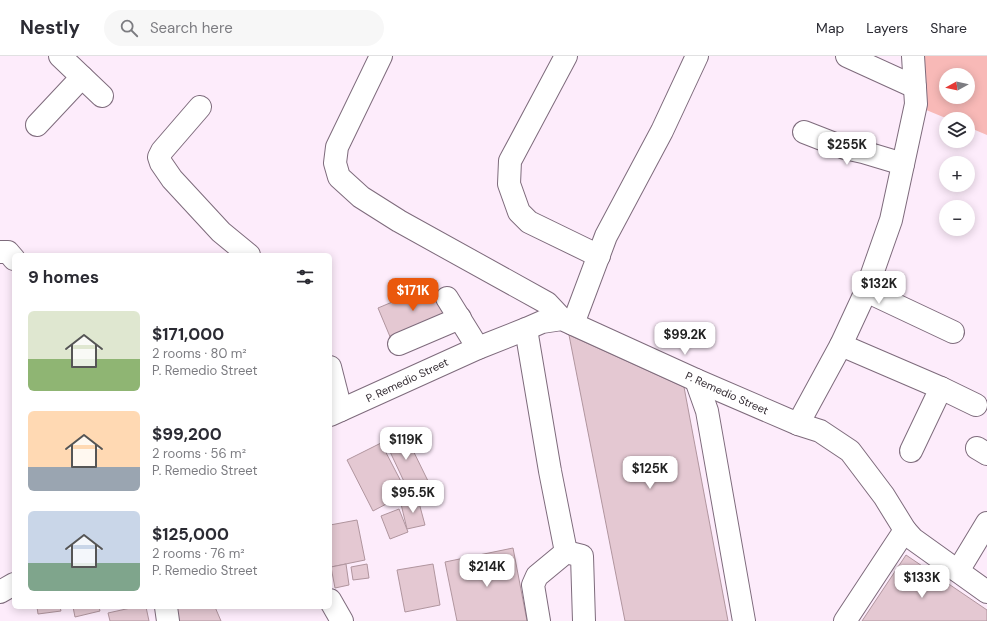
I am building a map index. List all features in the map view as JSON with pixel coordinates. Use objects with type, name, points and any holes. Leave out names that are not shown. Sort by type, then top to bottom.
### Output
[{"type":"street","points":[[60,56],[102,96]]},
{"type":"street","points":[[381,56],[337,147],[335,163],[339,177],[361,197],[399,221],[547,303],[567,322],[599,256],[606,236],[662,131],[697,56]]},
{"type":"street","points":[[566,56],[510,161],[509,184],[519,212],[529,222],[599,256]]},
{"type":"street","points":[[846,56],[915,87]]},
{"type":"street","points":[[798,424],[841,345],[866,291],[891,220],[916,104],[913,56]]},
{"type":"street","points":[[36,125],[82,78]]},
{"type":"street","points":[[200,107],[162,151],[159,157],[161,163],[172,179],[221,232],[247,253]]},
{"type":"street","points":[[804,132],[845,148],[903,164]]},
{"type":"street","points":[[0,252],[8,252],[12,257]]},
{"type":"street","points":[[866,291],[953,332]]},
{"type":"street","points":[[448,298],[478,348]]},
{"type":"street","points":[[399,344],[460,318]]},
{"type":"street","name":"P. Remedio Street","points":[[335,413],[478,348],[542,322],[567,322],[798,424],[820,431],[850,451],[884,496],[905,530],[913,539],[987,592]]},
{"type":"street","points":[[526,329],[550,471],[566,552]]},
{"type":"street","points":[[841,345],[941,388],[976,405]]},
{"type":"street","points":[[696,380],[707,411],[744,621]]},
{"type":"street","points":[[332,385],[335,413]]},
{"type":"street","points":[[911,451],[941,388]]},
{"type":"street","points":[[958,571],[987,523]]},
{"type":"street","points":[[845,621],[905,530]]},
{"type":"street","points":[[539,621],[534,585],[535,581],[537,576],[566,552]]},
{"type":"street","points":[[566,552],[582,556],[584,621]]},
{"type":"street","points":[[0,592],[12,585]]},
{"type":"street","points":[[332,604],[342,621]]},
{"type":"street","points":[[166,609],[168,621]]},
{"type":"shaded area","points":[[917,56],[987,56],[987,135],[975,130],[975,112],[939,112],[939,115],[919,107]]},
{"type":"building","points":[[435,284],[448,316],[391,339],[378,308]]},
{"type":"building","points":[[569,335],[684,387],[728,621],[625,621]]},
{"type":"building","points":[[404,432],[428,481],[408,490],[385,441]]},
{"type":"building","points":[[381,443],[407,493],[373,511],[347,460]]},
{"type":"building","points":[[418,499],[425,525],[407,529],[401,504]]},
{"type":"building","points":[[399,509],[408,532],[390,539],[381,516]]},
{"type":"building","points":[[357,520],[365,560],[332,567],[332,525]]},
{"type":"building","points":[[513,548],[527,621],[457,621],[445,562]]},
{"type":"building","points":[[906,555],[987,610],[987,621],[862,621]]},
{"type":"building","points":[[346,564],[349,585],[335,588],[332,567]]},
{"type":"building","points":[[367,564],[369,578],[353,580],[351,567]]},
{"type":"building","points":[[433,564],[440,605],[405,612],[397,570]]},
{"type":"building","points":[[37,609],[60,609],[61,611],[38,614]]},
{"type":"building","points":[[73,609],[100,609],[100,611],[75,617]]},
{"type":"building","points":[[126,609],[146,609],[149,621],[110,621],[108,613]]},
{"type":"building","points":[[175,609],[216,609],[221,621],[175,621]]}]
